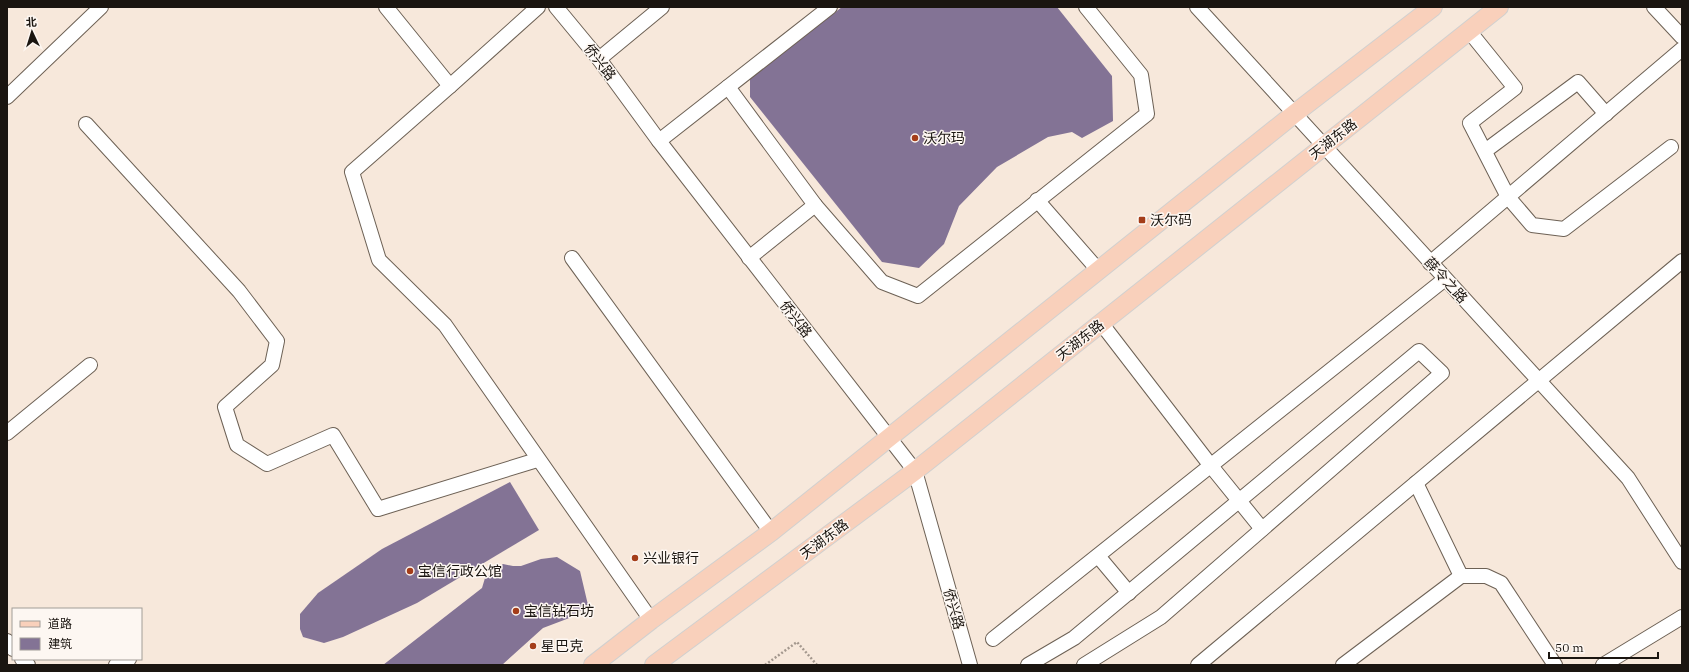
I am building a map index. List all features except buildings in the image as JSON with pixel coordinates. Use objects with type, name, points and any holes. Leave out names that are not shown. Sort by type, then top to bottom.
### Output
[{"type":"main road","points":[[593,665],[651,620],[771,532],[1294,114],[1433,7]]},
{"type":"main road","name":"天湖东路","points":[[654,665],[915,471],[1499,7]]},
{"type":"street","points":[[7,97],[101,7]]},
{"type":"street","points":[[386,7],[450,86]]},
{"type":"street","points":[[538,7],[352,172],[379,260],[445,325],[537,460],[651,620]]},
{"type":"street","name":"侨兴路","points":[[556,7],[599,59],[659,141],[915,471],[970,665]]},
{"type":"street","points":[[599,59],[662,7]]},
{"type":"street","points":[[659,141],[830,7]]},
{"type":"street","points":[[728,86],[815,205],[882,282],[918,296],[1147,114],[1141,75],[1086,7]]},
{"type":"street","name":"薛令之路","points":[[1197,7],[1538,382],[1628,478],[1682,562]]},
{"type":"street","points":[[1654,7],[1682,37]]},
{"type":"street","points":[[1469,31],[1515,88],[1470,123],[1508,197],[1532,224],[1564,229],[1671,147]]},
{"type":"street","points":[[1430,263],[1682,49]]},
{"type":"street","points":[[1485,151],[1578,82],[1606,114]]},
{"type":"street","points":[[86,124],[239,291],[277,341],[272,365],[225,407],[237,446],[267,464],[333,435],[378,509],[537,460]]},
{"type":"street","points":[[1037,200],[1099,271]]},
{"type":"street","points":[[749,258],[815,205]]},
{"type":"street","points":[[572,258],[771,532]]},
{"type":"street","points":[[1198,665],[1682,261]]},
{"type":"street","points":[[993,639],[1445,279]]},
{"type":"street","points":[[1101,323],[1211,466],[1262,529]]},
{"type":"street","points":[[1028,665],[1074,638],[1419,352],[1442,373],[1161,617],[1084,665]]},
{"type":"street","points":[[7,433],[90,364]]},
{"type":"street","points":[[1416,483],[1461,576]]},
{"type":"street","points":[[1098,556],[1129,593]]},
{"type":"street","points":[[1343,665],[1461,576],[1486,576],[1502,583],[1555,665]]},
{"type":"street","points":[[1603,665],[1682,617]]},
{"type":"street","points":[[116,665],[127,660]]},
{"type":"path","points":[[765,665],[797,642],[817,665]]},
{"type":"place","name":"沃尔玛","points":[[915,138]]},
{"type":"place","name":"沃尔码","points":[[1142,220]]},
{"type":"place","name":"兴业银行","points":[[635,558]]},
{"type":"place","name":"宝信行政公馆","points":[[410,571]]},
{"type":"place","name":"宝信钻石坊","points":[[516,611]]},
{"type":"place","name":"星巴克","points":[[533,646]]}]
